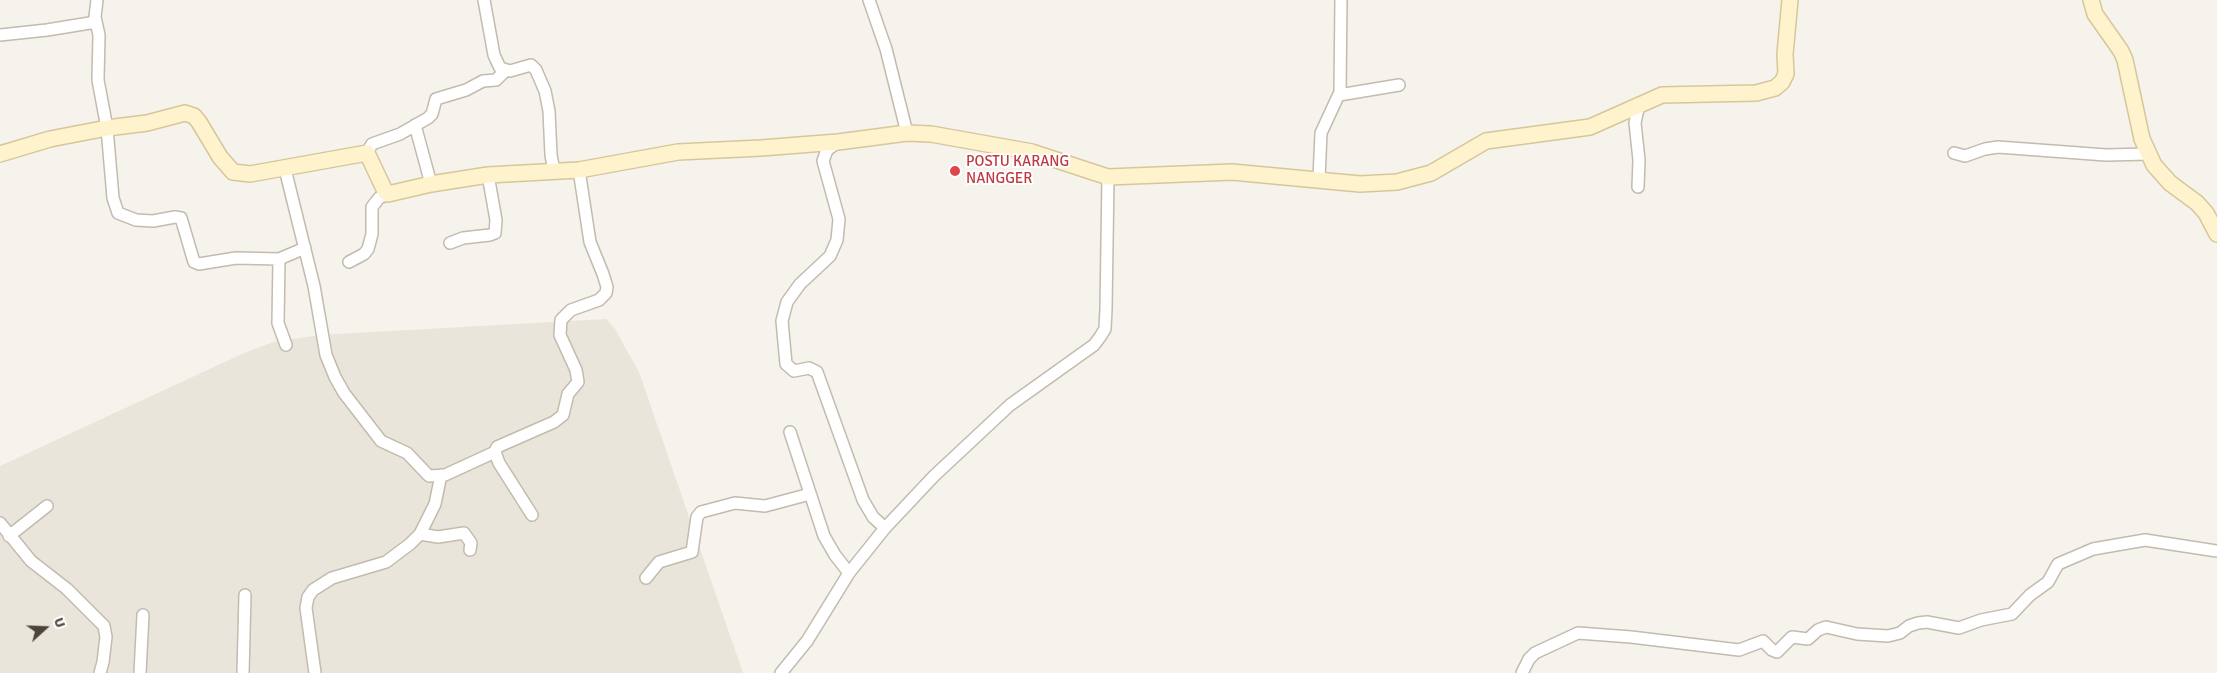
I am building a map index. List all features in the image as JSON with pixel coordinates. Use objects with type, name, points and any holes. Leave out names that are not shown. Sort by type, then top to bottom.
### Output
[{"type":"street","points":[[97,0],[96,22],[99,35],[98,80],[107,128],[114,206],[120,215],[154,221],[181,218],[194,262],[197,264],[236,258],[279,259],[306,248]]},
{"type":"street","points":[[484,0],[494,55],[500,68],[505,71]]},
{"type":"street","points":[[869,0],[886,49],[907,132]]},
{"type":"street","points":[[1319,179],[1321,133],[1339,94],[1341,83],[1341,0]]},
{"type":"street","points":[[349,262],[364,254],[368,249],[372,234],[372,207],[379,198],[388,194],[431,184],[488,175],[579,170],[678,152],[838,142],[907,132],[931,134],[1032,152],[1108,177],[1232,172],[1360,184],[1397,182],[1425,176],[1486,141],[1590,126],[1652,98],[1673,94],[1756,93],[1775,88],[1782,82],[1786,74],[1785,54],[1790,0]]},
{"type":"street","points":[[2091,0],[2095,14],[2121,51],[2125,60],[2132,87],[2137,120],[2148,154],[2162,176],[2206,213],[2217,234]]},
{"type":"street","points":[[0,35],[96,22]]},
{"type":"street","points":[[0,154],[50,139],[107,128],[148,123],[185,112],[194,116],[199,122],[224,162],[233,172],[250,174],[285,169],[367,153],[372,144],[400,134],[432,114],[436,99],[466,90],[484,81],[496,80],[505,71],[530,65],[536,70],[547,97],[554,171]]},
{"type":"street","points":[[1339,94],[1399,85]]},
{"type":"street","points":[[1638,187],[1639,160],[1635,123],[1639,104]]},
{"type":"street","points":[[415,125],[431,184]]},
{"type":"street","points":[[838,142],[826,150],[823,161],[839,219],[838,240],[830,256],[800,284],[787,302],[782,321],[786,364],[794,371],[809,368],[817,372],[863,500],[873,517],[885,528]]},
{"type":"street","points":[[1954,152],[1965,156],[1998,147],[2106,154],[2148,154]]},
{"type":"street","points":[[367,153],[384,191],[388,194]]},
{"type":"street","points":[[285,169],[306,248],[326,354],[334,378],[381,441],[407,453],[429,476],[441,475],[495,452],[497,448],[554,422],[563,415],[568,394],[578,382],[576,370],[560,335],[561,320],[571,310],[599,300],[606,292],[607,287],[590,242],[579,170]]},
{"type":"street","points":[[450,243],[495,233],[496,220],[488,175]]},
{"type":"street","points":[[781,673],[806,640],[849,573],[885,528],[934,476],[1010,405],[1094,345],[1100,337],[1105,329],[1106,309],[1108,177]]},
{"type":"street","points":[[279,259],[278,323],[286,345]]},
{"type":"street","points":[[790,432],[824,536],[834,556],[849,573]]},
{"type":"street","points":[[495,452],[499,463],[532,515]]},
{"type":"street","points":[[315,673],[306,608],[308,597],[314,590],[332,578],[386,562],[420,534],[435,504],[441,475]]},
{"type":"street","points":[[646,578],[652,568],[659,562],[692,552],[697,517],[701,512],[735,503],[765,506],[810,494]]},
{"type":"street","points":[[9,536],[47,506]]},
{"type":"street","points":[[0,523],[31,561],[67,589],[104,626],[106,637],[100,673]]},
{"type":"street","points":[[420,534],[438,537],[464,533],[471,543],[470,550]]},
{"type":"street","points":[[1522,673],[1529,659],[1535,653],[1578,633],[1631,637],[1740,650],[1763,641],[1774,652],[1778,651],[1792,637],[1808,639],[1818,630],[1826,627],[1857,634],[1888,636],[1900,633],[1909,626],[1918,623],[1927,622],[1959,628],[1981,620],[2012,614],[2030,595],[2048,582],[2058,564],[2093,549],[2145,540],[2217,552]]},
{"type":"street","points":[[243,673],[245,595]]},
{"type":"street","points":[[140,673],[143,615]]},
{"type":"shaded area","points":[[606,319],[615,329],[639,372],[743,673],[0,673],[0,466],[242,354],[273,342],[319,335]]},
{"type":"place","name":"POSTU KARANG NANGGER","points":[[955,171]]}]
